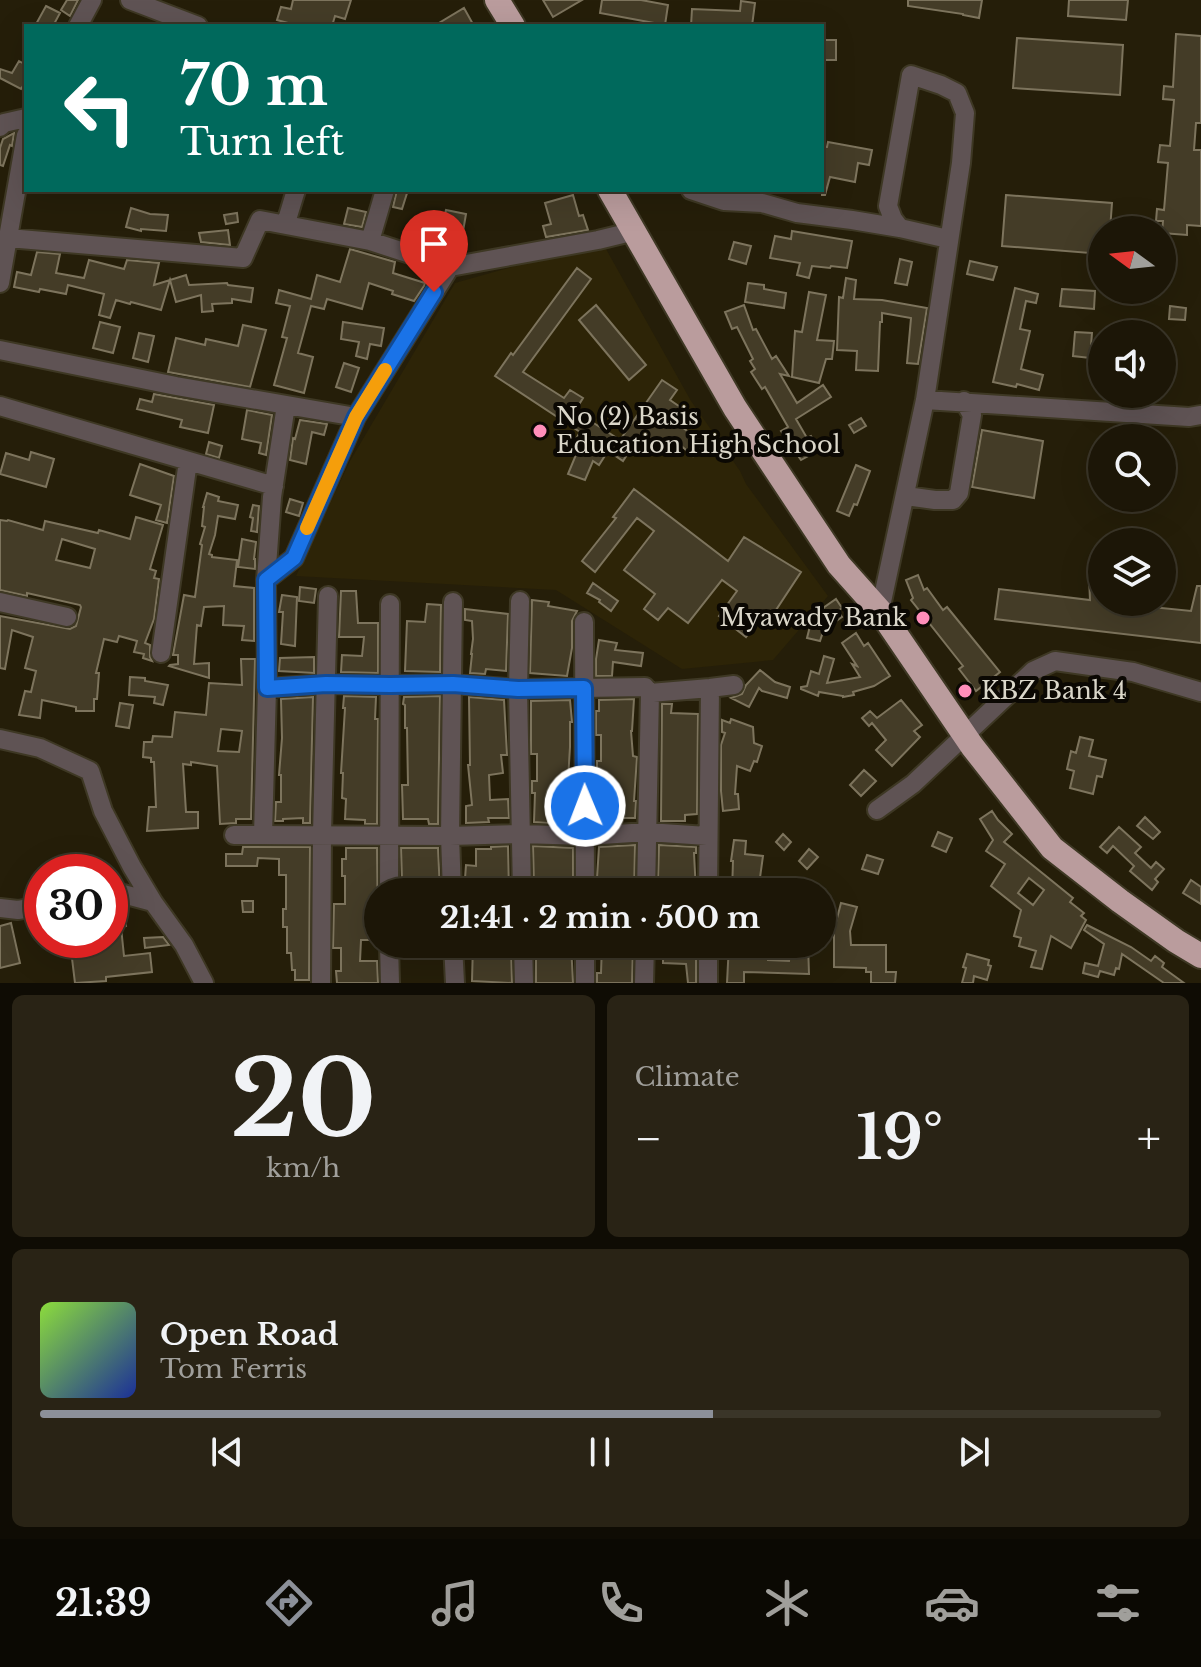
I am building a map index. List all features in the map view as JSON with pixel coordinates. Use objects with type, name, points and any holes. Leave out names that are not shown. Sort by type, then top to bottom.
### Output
[{"type":"highway","points":[[497,0],[510,24]]},
{"type":"highway","points":[[611,192],[735,408],[839,565],[880,611],[965,736],[1052,848],[1120,901],[1201,956]]},
{"type":"street","points":[[79,24],[92,0]]},
{"type":"street","points":[[130,0],[193,24]]},
{"type":"street","points":[[880,611],[925,400],[961,163],[965,113],[957,93],[911,75],[888,206],[900,228]]},
{"type":"street","points":[[0,127],[4,123],[24,118]]},
{"type":"street","points":[[0,283],[24,146]]},
{"type":"street","points":[[286,223],[295,192]]},
{"type":"street","points":[[370,241],[384,192]]},
{"type":"street","points":[[697,192],[724,201],[762,203],[797,213],[900,228],[948,239]]},
{"type":"street","points":[[8,238],[243,258],[260,220],[370,241],[450,267],[635,231]]},
{"type":"street","points":[[266,580],[294,558],[356,417],[450,267]]},
{"type":"street","points":[[0,350],[176,386],[356,417]]},
{"type":"street","points":[[925,400],[1189,417],[1201,415]]},
{"type":"street","points":[[906,496],[953,500],[959,493],[972,415],[964,401]]},
{"type":"street","points":[[263,835],[266,580],[274,486],[286,405]]},
{"type":"street","points":[[0,406],[274,486]]},
{"type":"street","points":[[161,653],[188,461]]},
{"type":"street","points":[[321,983],[328,596]]},
{"type":"street","points":[[520,601],[518,689],[522,878]]},
{"type":"street","points":[[0,602],[67,617]]},
{"type":"street","points":[[452,878],[453,602]]},
{"type":"street","points":[[389,878],[390,604]]},
{"type":"street","points":[[584,622],[585,878]]},
{"type":"street","points":[[877,810],[913,784],[1033,671],[1055,661],[1133,672],[1201,692]]},
{"type":"street","points":[[267,688],[326,684],[453,684],[518,689],[645,687],[650,693],[646,878]]},
{"type":"street","points":[[650,693],[734,685]]},
{"type":"street","points":[[708,878],[710,688]]},
{"type":"street","points":[[0,739],[40,748],[90,771],[103,811],[132,867],[184,945],[204,983]]},
{"type":"street","points":[[234,835],[586,836],[647,832],[707,836]]},
{"type":"street","points":[[128,895],[153,902]]},
{"type":"street","points":[[0,908],[24,909]]},
{"type":"street","points":[[389,958],[390,983]]},
{"type":"street","points":[[454,958],[455,983]]},
{"type":"street","points":[[523,958],[524,983]]},
{"type":"street","points":[[585,958],[585,983]]},
{"type":"street","points":[[644,983],[645,958]]},
{"type":"street","points":[[708,958],[708,983]]},
{"type":"shaded area","name":"No (2) Basis Education High School","points":[[606,249],[691,401],[746,484],[828,596],[773,660],[682,669],[556,590],[296,576],[350,461],[455,283],[533,261]]},
{"type":"building","points":[[67,0],[78,0],[70,16],[61,10]]},
{"type":"building","points":[[293,0],[351,0],[345,19],[335,16],[333,24],[292,24],[277,20],[281,7],[291,9]]},
{"type":"building","points":[[543,0],[582,0],[553,17]]},
{"type":"building","points":[[602,0],[641,0],[668,5],[665,24],[600,13]]},
{"type":"building","points":[[908,0],[982,0],[979,18],[908,6]]},
{"type":"building","points":[[1069,0],[1128,0],[1126,20],[1068,16]]},
{"type":"building","points":[[741,1],[755,3],[752,24],[691,24],[692,9],[740,11]]},
{"type":"building","points":[[46,6],[60,13],[54,24],[36,24]]},
{"type":"building","points":[[464,8],[473,24],[437,24]]},
{"type":"building","points":[[1176,34],[1201,36],[1201,123],[1196,123],[1194,150],[1201,150],[1201,226],[1187,225],[1187,235],[1176,234],[1176,216],[1156,216],[1157,209],[1164,210],[1168,163],[1158,162],[1160,145],[1170,146],[1174,100],[1163,99],[1164,86],[1173,87]]},
{"type":"building","points":[[1017,38],[1123,45],[1120,95],[1013,88]]},
{"type":"building","points":[[824,40],[836,40],[836,60],[824,60]]},
{"type":"building","points":[[19,61],[24,64],[24,84],[21,89],[0,78],[0,69],[12,73]]},
{"type":"building","points":[[14,133],[12,146],[3,166],[0,165],[3,139]]},
{"type":"building","points":[[828,142],[872,150],[869,165],[858,163],[855,182],[830,177],[825,195],[822,195],[824,147]]},
{"type":"building","points":[[397,192],[407,192],[402,209],[393,207]]},
{"type":"building","points":[[573,195],[579,216],[583,215],[588,230],[546,237],[543,226],[551,224],[545,203]]},
{"type":"building","points":[[1006,195],[1112,203],[1111,216],[1088,216],[1088,253],[1002,246]]},
{"type":"building","points":[[131,208],[168,215],[166,231],[141,231],[126,227]]},
{"type":"building","points":[[348,208],[366,212],[362,227],[344,224]]},
{"type":"building","points":[[446,210],[466,214],[461,243],[439,239]]},
{"type":"building","points":[[237,213],[238,222],[226,224],[224,215]]},
{"type":"building","points":[[228,230],[230,245],[201,242],[199,233]]},
{"type":"building","points":[[792,231],[852,241],[847,268],[812,266],[809,278],[797,275],[800,263],[770,258],[775,236],[791,239]]},
{"type":"building","points":[[734,242],[751,246],[746,264],[729,259]]},
{"type":"building","points":[[350,249],[395,262],[393,273],[425,283],[424,286],[414,301],[369,283],[362,309],[327,299],[324,309],[311,306],[298,353],[313,357],[304,393],[274,385],[287,338],[282,337],[290,306],[276,303],[279,290],[311,299],[317,275],[340,282]]},
{"type":"building","points":[[37,252],[60,254],[56,273],[84,278],[89,260],[124,269],[127,260],[159,263],[154,285],[170,280],[161,310],[116,300],[110,318],[99,315],[104,294],[68,285],[66,294],[14,287],[17,272],[31,275]]},
{"type":"building","points":[[900,259],[912,262],[907,285],[895,283]]},
{"type":"building","points":[[970,261],[997,267],[993,280],[967,274]]},
{"type":"building","points":[[577,268],[591,279],[523,372],[564,398],[570,390],[583,398],[575,411],[620,440],[662,380],[677,390],[670,400],[689,413],[681,426],[703,444],[693,456],[672,438],[663,451],[644,438],[641,442],[637,439],[623,461],[608,451],[599,465],[593,461],[585,480],[568,474],[578,450],[572,446],[580,432],[495,376]]},
{"type":"building","points":[[186,275],[189,285],[227,283],[253,288],[251,302],[232,299],[232,303],[212,304],[213,311],[202,312],[201,295],[176,302],[170,280]]},
{"type":"building","points":[[846,278],[856,280],[854,299],[882,300],[927,308],[918,364],[907,363],[911,318],[882,313],[878,371],[856,370],[857,351],[837,350],[839,297],[843,298]]},
{"type":"building","points":[[748,283],[786,293],[784,308],[745,302]]},
{"type":"building","points":[[1015,288],[1038,294],[1036,303],[1026,301],[1020,329],[1030,331],[1021,369],[1043,375],[1039,390],[993,382]]},
{"type":"building","points":[[1062,289],[1088,291],[1088,304],[1094,304],[1094,309],[1060,306]]},
{"type":"building","points":[[809,292],[826,295],[817,340],[834,341],[832,359],[826,359],[819,383],[792,377],[795,331],[802,332]]},
{"type":"building","points":[[596,305],[646,365],[629,380],[579,320]]},
{"type":"building","points":[[744,305],[753,330],[756,329],[772,359],[776,356],[789,376],[780,374],[797,403],[823,385],[831,397],[796,419],[807,438],[811,436],[819,450],[801,460],[781,431],[788,427],[765,387],[762,389],[751,372],[755,369],[750,361],[753,359],[737,327],[732,329],[725,312]]},
{"type":"building","points":[[1170,306],[1186,308],[1185,320],[1169,319]]},
{"type":"building","points":[[100,322],[120,327],[113,353],[93,348]]},
{"type":"building","points":[[343,322],[384,328],[381,346],[370,344],[367,359],[356,356],[359,342],[341,339]]},
{"type":"building","points":[[243,325],[266,330],[250,387],[168,372],[176,338],[205,345],[206,339],[238,346]]},
{"type":"building","points":[[1075,332],[1088,333],[1088,358],[1073,356]]},
{"type":"building","points":[[139,333],[154,336],[148,362],[133,358]]},
{"type":"building","points":[[344,363],[359,368],[351,392],[336,387]]},
{"type":"building","points":[[154,394],[214,405],[208,433],[180,427],[182,420],[137,409],[140,399],[152,402]]},
{"type":"building","points":[[247,410],[272,415],[266,455],[259,453],[261,443],[242,439]]},
{"type":"building","points":[[861,418],[866,426],[854,433],[849,425]]},
{"type":"building","points":[[300,420],[327,424],[324,435],[312,432],[306,464],[290,460],[293,438]]},
{"type":"building","points":[[982,430],[1043,441],[1034,498],[972,487]]},
{"type":"building","points":[[209,442],[222,446],[219,458],[206,454]]},
{"type":"building","points":[[31,452],[54,459],[46,487],[0,474],[6,453],[29,460]]},
{"type":"building","points":[[140,464],[174,476],[167,523],[156,520],[161,505],[130,495]]},
{"type":"building","points":[[856,465],[870,471],[857,505],[854,504],[849,516],[837,511]]},
{"type":"building","points":[[634,489],[728,561],[744,537],[801,572],[772,616],[765,611],[746,637],[719,616],[737,591],[722,580],[688,623],[668,608],[658,620],[644,609],[655,594],[624,570],[654,531],[637,518],[595,572],[582,561]]},
{"type":"building","points":[[207,493],[219,497],[218,501],[238,505],[235,519],[218,516],[209,554],[237,560],[234,586],[254,588],[254,641],[242,640],[244,626],[223,625],[224,606],[204,607],[201,626],[197,625],[194,664],[209,663],[209,678],[169,666],[178,664],[178,655],[173,655],[184,595],[195,597]]},
{"type":"building","points":[[290,499],[303,503],[299,516],[286,512]]},
{"type":"building","points":[[253,505],[259,506],[257,532],[251,531]]},
{"type":"building","points":[[136,517],[163,525],[150,569],[156,571],[154,578],[159,579],[154,619],[145,643],[150,645],[152,661],[143,658],[144,654],[134,652],[137,641],[119,636],[117,642],[104,639],[96,673],[99,673],[94,711],[76,711],[76,707],[42,700],[40,718],[19,715],[25,691],[31,692],[36,671],[25,668],[33,637],[12,630],[5,669],[0,668],[0,616],[70,629],[76,626],[81,607],[27,593],[27,596],[0,590],[0,520],[43,530],[45,521],[130,539]],"holes":[[[62,539],[95,549],[90,568],[56,560]]]},
{"type":"building","points":[[242,539],[256,542],[255,569],[238,567]]},
{"type":"building","points":[[918,575],[924,590],[927,588],[943,610],[947,607],[1000,672],[976,691],[959,669],[963,666],[911,600],[913,598],[906,580]]},
{"type":"building","points":[[593,583],[618,601],[611,611],[587,593]]},
{"type":"building","points":[[1197,586],[1201,586],[1201,643],[995,619],[999,589],[1088,600],[1088,616],[1176,616],[1176,609],[1191,611]]},
{"type":"building","points":[[300,587],[316,589],[314,603],[299,601]]},
{"type":"building","points":[[341,591],[356,591],[358,623],[378,623],[378,673],[341,672],[342,655],[362,656],[364,637],[339,637]]},
{"type":"building","points":[[282,595],[297,597],[295,646],[281,644],[283,612],[279,612]]},
{"type":"building","points":[[836,599],[842,608],[838,611],[842,617],[833,623],[823,608]]},
{"type":"building","points":[[532,600],[577,611],[572,621],[572,648],[567,676],[530,673]]},
{"type":"building","points":[[427,604],[441,605],[440,672],[405,671],[407,621],[425,622]]},
{"type":"building","points":[[465,609],[508,614],[506,671],[486,669],[485,674],[470,673],[472,621],[465,620]]},
{"type":"building","points":[[811,622],[825,626],[820,641],[807,638]]},
{"type":"building","points":[[856,633],[864,646],[868,643],[890,676],[874,686],[853,692],[854,695],[843,697],[819,692],[818,696],[801,689],[807,686],[811,671],[819,674],[824,656],[834,659],[827,683],[860,677],[852,664],[857,666],[842,643]]},
{"type":"building","points":[[599,640],[617,643],[615,650],[643,653],[641,666],[613,662],[612,676],[596,676]]},
{"type":"building","points":[[314,657],[314,673],[279,671],[280,658]]},
{"type":"building","points":[[241,659],[255,659],[251,819],[220,824],[217,766],[191,762],[191,765],[183,764],[186,812],[198,812],[198,828],[147,831],[149,807],[156,807],[154,762],[151,758],[143,757],[144,742],[152,742],[153,736],[172,737],[175,712],[206,715],[209,683],[242,685]],"holes":[[[221,729],[242,731],[239,752],[218,751]]]},
{"type":"building","points":[[760,670],[775,682],[790,687],[787,698],[759,688],[749,707],[731,698],[742,694]]},
{"type":"building","points":[[130,677],[168,685],[163,705],[154,703],[155,697],[129,695]]},
{"type":"building","points":[[344,696],[376,697],[377,824],[345,819],[346,799],[342,798],[341,773]]},
{"type":"building","points":[[440,696],[438,824],[429,824],[428,819],[403,819],[402,785],[408,785],[407,728],[403,704],[404,697]]},
{"type":"building","points":[[313,697],[310,823],[303,823],[303,818],[275,821],[276,802],[281,802],[281,699]]},
{"type":"building","points":[[469,697],[504,700],[507,755],[501,755],[503,773],[489,775],[490,800],[508,799],[509,818],[488,818],[489,822],[466,823],[466,806],[472,805],[468,765]]},
{"type":"building","points":[[634,699],[631,731],[633,756],[637,757],[635,818],[597,818],[600,775],[597,775],[597,761],[601,761],[601,735],[596,735],[599,700]]},
{"type":"building","points":[[570,700],[572,722],[568,780],[573,780],[570,810],[548,809],[548,823],[534,822],[535,793],[532,793],[532,781],[537,781],[537,754],[531,754],[531,701]]},
{"type":"building","points":[[901,700],[922,725],[914,731],[920,737],[892,766],[876,750],[886,740],[872,723],[869,726],[862,718],[870,711],[877,718]]},
{"type":"building","points":[[120,703],[133,705],[129,728],[116,726]]},
{"type":"building","points":[[662,704],[672,704],[671,713],[698,714],[697,814],[685,815],[685,821],[661,821]]},
{"type":"building","points":[[731,719],[753,727],[754,743],[762,746],[757,762],[754,761],[750,771],[737,766],[735,794],[738,794],[739,809],[723,811],[721,745],[725,733],[722,732],[722,720],[730,723]]},
{"type":"building","points":[[1080,737],[1093,740],[1089,756],[1106,760],[1102,777],[1097,776],[1093,794],[1070,788],[1074,771],[1067,769],[1071,751],[1076,753]]},
{"type":"building","points":[[864,770],[876,781],[861,796],[850,785]]},
{"type":"building","points":[[992,811],[1012,834],[1004,842],[1073,898],[1070,902],[1084,913],[1081,916],[1086,920],[1071,948],[1051,936],[1042,969],[1031,967],[1036,951],[1019,946],[1021,938],[1014,936],[1021,910],[991,886],[1005,864],[986,851],[993,840],[980,819]],"holes":[[[1029,878],[1044,890],[1033,905],[1018,893]]]},
{"type":"building","points":[[1145,817],[1160,832],[1153,839],[1137,826]]},
{"type":"building","points":[[1119,827],[1141,847],[1135,853],[1151,868],[1156,862],[1164,869],[1155,879],[1158,882],[1152,890],[1130,871],[1134,866],[1113,846],[1107,853],[1100,847]]},
{"type":"building","points":[[938,832],[952,838],[946,852],[932,846]]},
{"type":"building","points":[[783,834],[791,842],[784,850],[776,842]]},
{"type":"building","points":[[734,840],[746,841],[745,854],[763,856],[760,878],[732,878]]},
{"type":"building","points":[[635,845],[634,878],[597,878],[599,847]]},
{"type":"building","points":[[659,845],[696,847],[695,878],[658,878]]},
{"type":"building","points":[[508,846],[509,878],[465,878],[466,865],[476,866],[476,849]]},
{"type":"building","points":[[533,846],[573,848],[573,878],[534,878]]},
{"type":"building","points":[[243,847],[310,847],[309,980],[295,980],[291,953],[287,953],[287,927],[283,927],[286,875],[279,875],[279,859],[258,858],[257,866],[226,866],[226,854],[242,854]]},
{"type":"building","points":[[346,848],[377,848],[377,878],[364,878],[364,940],[361,940],[360,961],[377,961],[378,983],[337,983],[336,971],[341,971],[341,948],[333,948],[334,904],[345,904],[342,859],[346,859]]},
{"type":"building","points":[[401,848],[438,848],[439,878],[402,878]]},
{"type":"building","points":[[809,849],[818,857],[807,869],[799,861]]},
{"type":"building","points":[[867,855],[883,860],[878,874],[862,869]]},
{"type":"building","points":[[1191,880],[1201,887],[1201,904],[1183,893]]},
{"type":"building","points":[[242,901],[253,901],[253,912],[243,912]]},
{"type":"building","points":[[841,903],[857,907],[850,931],[851,945],[886,945],[886,972],[896,972],[895,983],[871,983],[871,972],[866,972],[866,968],[834,967],[836,922]]},
{"type":"building","points":[[11,923],[20,963],[0,968],[0,926]]},
{"type":"building","points":[[1087,925],[1151,961],[1155,956],[1164,963],[1162,967],[1184,983],[1164,983],[1122,954],[1119,969],[1116,968],[1114,975],[1100,971],[1098,977],[1083,973],[1085,963],[1098,966],[1104,944],[1084,930]]},
{"type":"building","points":[[163,937],[169,945],[145,948],[144,938]]},
{"type":"building","points":[[150,953],[152,972],[106,977],[106,981],[75,983],[72,958],[128,958],[128,956]]},
{"type":"building","points":[[967,954],[989,960],[988,965],[991,966],[987,980],[974,976],[973,983],[962,983]]},
{"type":"building","points":[[473,958],[511,958],[512,983],[472,981]]},
{"type":"building","points":[[536,958],[572,958],[573,983],[536,983]]},
{"type":"building","points":[[602,958],[633,958],[632,983],[597,983],[597,973],[601,973]]},
{"type":"building","points":[[663,958],[696,958],[696,983],[688,983],[686,964],[663,963]]},
{"type":"building","points":[[728,958],[789,961],[789,958],[808,958],[809,974],[744,972],[744,983],[727,983]]},
{"type":"slow traffic","points":[[307,528],[356,417],[385,370]]},
{"type":"place","name":"No (2) Basis Education High School","points":[[540,431]]},
{"type":"place","name":"Myawady Bank","points":[[923,618]]},
{"type":"place","name":"KBZ Bank 4","points":[[965,691]]},
{"type":"route","points":[[434,292],[356,417],[294,558],[266,580],[267,688],[326,684],[453,684],[518,689],[584,688],[585,806]]}]
